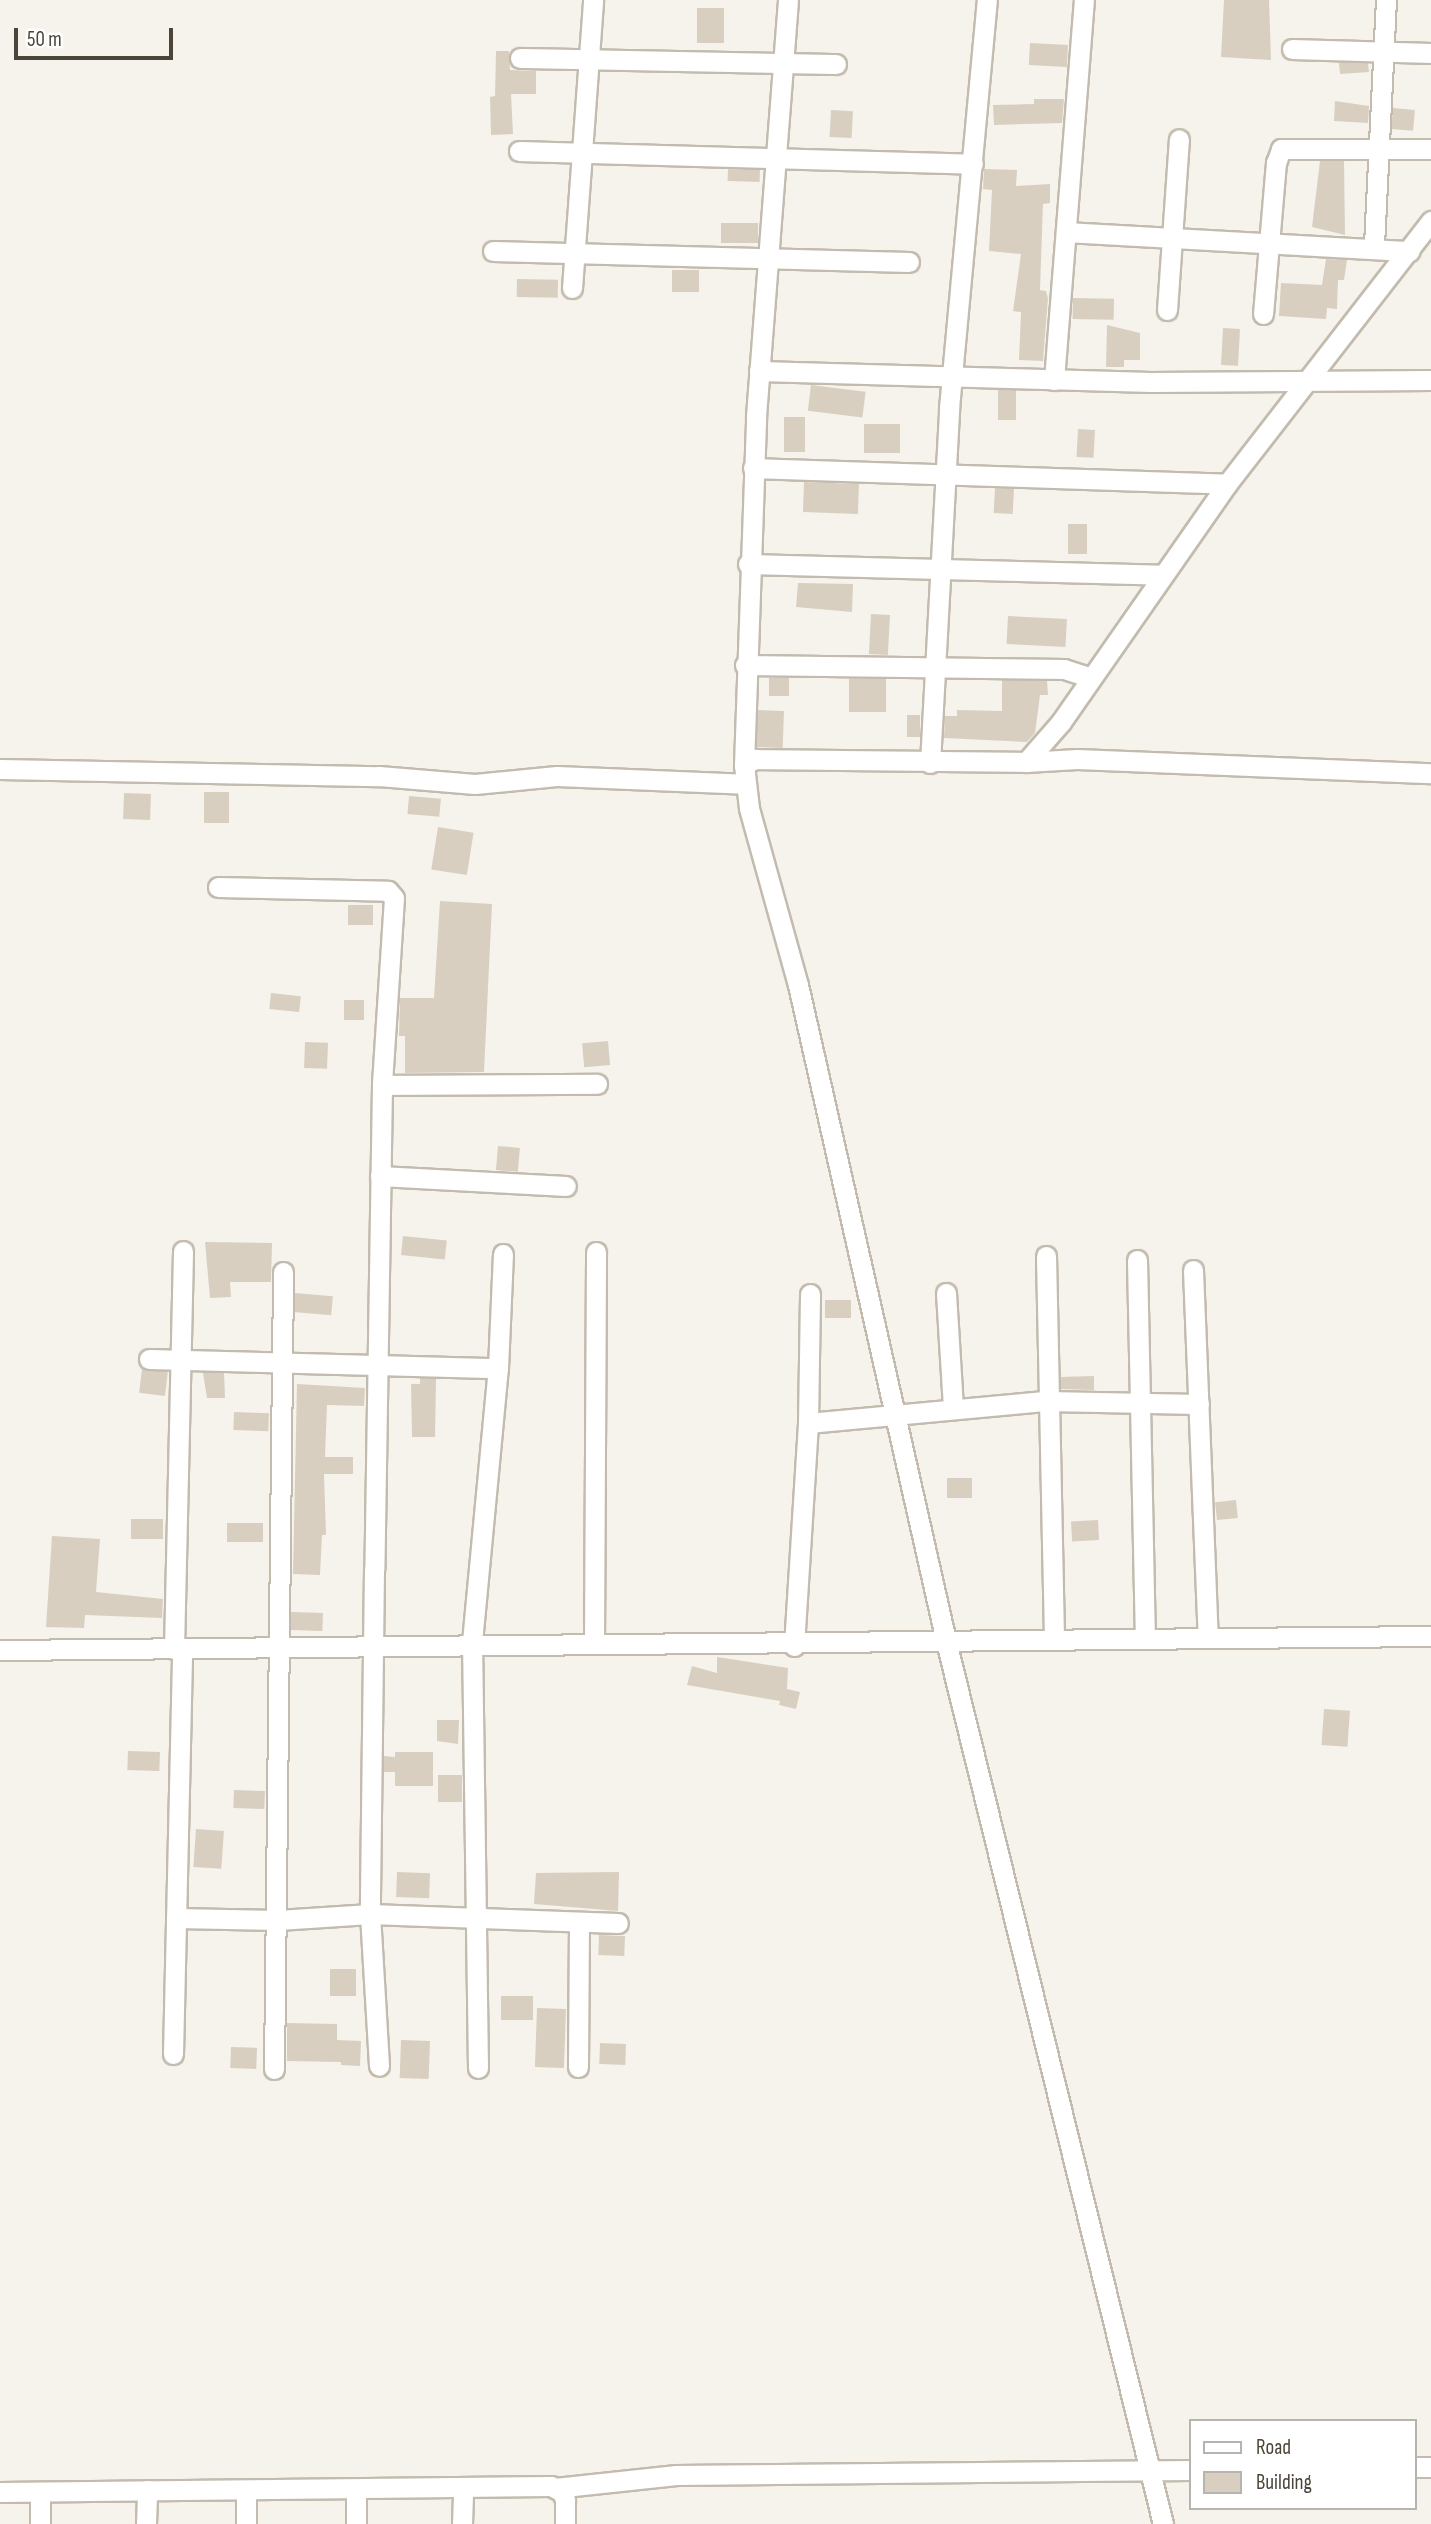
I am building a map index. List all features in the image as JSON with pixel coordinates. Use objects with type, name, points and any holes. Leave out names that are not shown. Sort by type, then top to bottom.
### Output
[{"type":"street","points":[[572,288],[593,0]]},
{"type":"street","points":[[788,0],[753,468],[744,664],[744,774],[783,921],[946,1641],[1163,2524]]},
{"type":"street","points":[[930,763],[937,570],[987,0]]},
{"type":"street","points":[[1054,380],[1084,0]]},
{"type":"street","points":[[1374,246],[1376,148],[1386,0]]},
{"type":"street","points":[[1292,50],[1431,53]]},
{"type":"street","points":[[520,58],[836,64]]},
{"type":"street","points":[[1167,310],[1179,139]]},
{"type":"street","points":[[1263,314],[1276,163],[1281,149],[1431,149]]},
{"type":"street","points":[[519,151],[973,164]]},
{"type":"street","points":[[1026,762],[1061,722],[1089,677],[1227,484],[1431,221]]},
{"type":"street","points":[[1066,232],[1374,246],[1409,251]]},
{"type":"street","points":[[494,251],[574,251],[909,262]]},
{"type":"street","points":[[759,371],[1054,380],[1304,383],[1431,380]]},
{"type":"street","points":[[753,468],[945,472],[1227,484]]},
{"type":"street","points":[[748,564],[1163,575]]},
{"type":"street","points":[[744,664],[1064,669],[1089,677]]},
{"type":"street","points":[[744,774],[755,759],[930,763],[1077,759],[1431,770]]},
{"type":"street","points":[[0,769],[352,775],[475,784],[557,776],[744,774]]},
{"type":"street","points":[[218,887],[393,894],[382,1085],[370,1914],[379,2066]]},
{"type":"street","points":[[382,1085],[597,1084]]},
{"type":"street","points":[[380,1176],[566,1186]]},
{"type":"street","points":[[173,2054],[183,1251]]},
{"type":"street","points":[[594,1643],[596,1252]]},
{"type":"street","points":[[478,2068],[472,1642],[498,1368],[503,1254]]},
{"type":"street","points":[[1046,1256],[1046,1401],[1054,1639]]},
{"type":"street","points":[[1137,1260],[1145,1639]]},
{"type":"street","points":[[1194,1270],[1208,1638]]},
{"type":"street","points":[[274,2069],[278,1920],[283,1272]]},
{"type":"street","points":[[946,1293],[953,1406]]},
{"type":"street","points":[[794,1646],[808,1423],[810,1294]]},
{"type":"street","points":[[149,1359],[282,1360],[498,1368]]},
{"type":"street","points":[[808,1423],[953,1406],[1046,1401],[1199,1404]]},
{"type":"street","points":[[0,1650],[472,1642],[794,1646],[1054,1639],[1431,1636]]},
{"type":"street","points":[[176,1918],[278,1920],[370,1914],[618,1923]]},
{"type":"street","points":[[578,2067],[579,1922]]},
{"type":"street","points":[[0,2493],[555,2488],[676,2474],[1190,2470]]},
{"type":"street","points":[[555,2488],[565,2500],[565,2524]]},
{"type":"street","points":[[356,2489],[356,2524]]},
{"type":"street","points":[[462,2524],[463,2489]]},
{"type":"street","points":[[146,2524],[147,2490]]},
{"type":"street","points":[[40,2491],[40,2524]]},
{"type":"street","points":[[246,2491],[246,2524]]},
{"type":"building","points":[[1224,0],[1269,0],[1271,60],[1221,57]]},
{"type":"building","points":[[697,8],[724,8],[724,43],[697,43]]},
{"type":"building","points":[[1030,43],[1068,45],[1067,67],[1029,65]]},
{"type":"building","points":[[496,51],[509,51],[510,70],[536,71],[536,94],[511,94],[513,134],[491,135],[490,97],[495,96]]},
{"type":"building","points":[[1339,63],[1368,63],[1369,72],[1340,74]]},
{"type":"building","points":[[1034,99],[1064,99],[1062,123],[994,125],[993,105],[1034,104]]},
{"type":"building","points":[[1335,101],[1369,106],[1368,123],[1334,121]]},
{"type":"building","points":[[1393,108],[1415,110],[1413,131],[1391,129]]},
{"type":"building","points":[[831,110],[853,111],[852,138],[830,137]]},
{"type":"building","points":[[1320,161],[1344,161],[1345,235],[1312,227]]},
{"type":"building","points":[[728,169],[760,170],[760,182],[728,181]]},
{"type":"building","points":[[984,169],[1017,170],[1016,186],[1050,184],[1050,203],[1043,204],[1040,290],[1046,291],[1048,298],[1043,361],[1019,360],[1021,312],[1013,311],[1021,254],[989,251],[992,190],[983,189]]},
{"type":"building","points":[[721,223],[758,223],[758,243],[721,243]]},
{"type":"building","points":[[1326,259],[1347,260],[1344,280],[1338,280],[1337,309],[1327,308],[1326,319],[1279,316],[1281,283],[1322,285]]},
{"type":"building","points":[[672,270],[699,270],[699,292],[672,292]]},
{"type":"building","points":[[517,279],[558,280],[558,298],[517,297]]},
{"type":"building","points":[[1073,298],[1114,299],[1114,320],[1073,319]]},
{"type":"building","points":[[1107,325],[1140,333],[1140,360],[1124,360],[1124,367],[1106,367]]},
{"type":"building","points":[[1223,328],[1240,329],[1238,366],[1221,365]]},
{"type":"building","points":[[811,385],[866,392],[862,418],[808,411]]},
{"type":"building","points":[[998,390],[1016,390],[1016,420],[998,420]]},
{"type":"building","points":[[784,417],[805,417],[805,452],[784,452]]},
{"type":"building","points":[[864,424],[900,424],[900,453],[864,453]]},
{"type":"building","points":[[1078,429],[1095,430],[1094,458],[1077,457]]},
{"type":"building","points":[[804,482],[859,484],[858,514],[803,512]]},
{"type":"building","points":[[995,488],[1014,489],[1013,514],[994,513]]},
{"type":"building","points":[[1068,524],[1087,524],[1087,554],[1068,554]]},
{"type":"building","points":[[798,583],[853,584],[852,612],[796,607]]},
{"type":"building","points":[[871,614],[890,615],[888,655],[869,654]]},
{"type":"building","points":[[1008,616],[1067,619],[1065,647],[1007,644]]},
{"type":"building","points":[[769,678],[789,678],[789,696],[769,696]]},
{"type":"building","points":[[849,679],[886,679],[886,712],[849,712]]},
{"type":"building","points":[[1002,680],[1047,681],[1048,695],[1040,695],[1035,733],[1027,742],[944,738],[945,716],[957,716],[957,710],[1002,711]]},
{"type":"building","points":[[758,710],[784,711],[783,748],[757,747]]},
{"type":"building","points":[[907,715],[920,715],[920,737],[907,737]]},
{"type":"building","points":[[204,792],[229,792],[229,823],[204,823]]},
{"type":"building","points":[[124,793],[151,794],[150,820],[123,819]]},
{"type":"building","points":[[409,796],[441,799],[439,817],[407,814]]},
{"type":"building","points":[[438,827],[474,833],[467,875],[431,869]]},
{"type":"building","points":[[440,901],[492,904],[484,1072],[405,1073],[405,1036],[399,1036],[400,998],[434,998]]},
{"type":"building","points":[[348,905],[373,905],[373,925],[348,925]]},
{"type":"building","points":[[271,993],[301,996],[299,1012],[269,1009]]},
{"type":"building","points":[[344,1000],[364,1000],[364,1020],[344,1020]]},
{"type":"building","points":[[608,1041],[610,1065],[584,1067],[582,1043]]},
{"type":"building","points":[[305,1042],[328,1043],[327,1069],[304,1068]]},
{"type":"building","points":[[498,1146],[520,1148],[518,1172],[496,1170]]},
{"type":"building","points":[[403,1236],[447,1241],[445,1259],[401,1255]]},
{"type":"building","points":[[205,1242],[272,1243],[271,1282],[230,1282],[231,1297],[210,1298]]},
{"type":"building","points":[[295,1293],[333,1296],[331,1315],[293,1312]]},
{"type":"building","points":[[825,1300],[851,1300],[851,1318],[825,1318]]},
{"type":"building","points":[[142,1369],[168,1372],[165,1396],[139,1393]]},
{"type":"building","points":[[203,1373],[224,1373],[225,1398],[207,1398]]},
{"type":"building","points":[[1094,1376],[1094,1390],[1061,1389],[1061,1377]]},
{"type":"building","points":[[420,1378],[436,1379],[435,1437],[412,1437],[411,1384],[420,1384]]},
{"type":"building","points":[[297,1384],[365,1388],[364,1406],[327,1405],[325,1457],[353,1457],[353,1474],[324,1474],[326,1535],[322,1535],[320,1575],[293,1574]]},
{"type":"building","points":[[234,1412],[269,1413],[268,1431],[233,1430]]},
{"type":"building","points":[[947,1478],[972,1478],[972,1498],[947,1498]]},
{"type":"building","points":[[1236,1500],[1238,1518],[1217,1520],[1215,1502]]},
{"type":"building","points":[[131,1519],[163,1519],[163,1539],[131,1539]]},
{"type":"building","points":[[1098,1520],[1099,1540],[1072,1541],[1071,1521]]},
{"type":"building","points":[[227,1523],[263,1523],[263,1542],[227,1542]]},
{"type":"building","points":[[52,1536],[100,1539],[96,1592],[163,1599],[162,1618],[85,1615],[84,1628],[46,1627]]},
{"type":"building","points":[[291,1612],[323,1613],[322,1631],[290,1630]]},
{"type":"building","points":[[717,1657],[788,1668],[787,1689],[800,1692],[796,1709],[779,1705],[780,1701],[687,1685],[692,1666],[717,1673]]},
{"type":"building","points":[[1324,1709],[1350,1711],[1347,1747],[1321,1745]]},
{"type":"building","points":[[437,1720],[459,1720],[458,1744],[437,1741]]},
{"type":"building","points":[[128,1751],[160,1752],[159,1771],[127,1770]]},
{"type":"building","points":[[395,1752],[433,1752],[433,1786],[395,1786],[395,1772],[384,1772],[384,1756],[395,1757]]},
{"type":"building","points":[[438,1775],[462,1775],[462,1802],[438,1802]]},
{"type":"building","points":[[234,1790],[265,1791],[264,1809],[233,1808]]},
{"type":"building","points":[[196,1829],[224,1831],[221,1869],[193,1867]]},
{"type":"building","points":[[397,1872],[430,1873],[429,1898],[396,1897]]},
{"type":"building","points":[[619,1872],[618,1911],[534,1904],[536,1873]]},
{"type":"building","points":[[599,1935],[625,1936],[624,1956],[598,1955]]},
{"type":"building","points":[[330,1969],[356,1969],[356,1996],[330,1996]]},
{"type":"building","points":[[501,1996],[533,1996],[533,2020],[501,2020]]},
{"type":"building","points":[[537,2008],[566,2009],[564,2068],[535,2067]]},
{"type":"building","points":[[287,2023],[337,2024],[337,2040],[361,2041],[360,2066],[341,2065],[341,2062],[287,2061]]},
{"type":"building","points":[[401,2040],[430,2041],[429,2079],[400,2078]]},
{"type":"building","points":[[600,2043],[626,2044],[625,2065],[599,2064]]},
{"type":"building","points":[[231,2047],[257,2048],[256,2069],[230,2068]]}]
